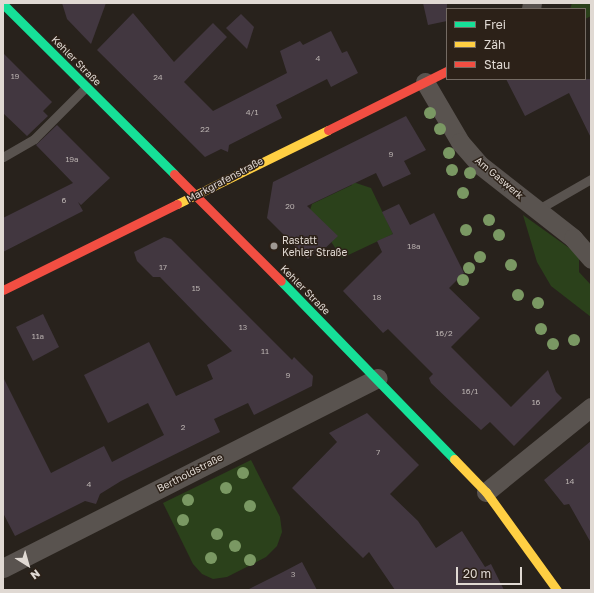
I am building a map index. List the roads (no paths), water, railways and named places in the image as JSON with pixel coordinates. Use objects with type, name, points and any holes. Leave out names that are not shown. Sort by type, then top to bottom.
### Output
[{"type":"main road","points":[[12,3],[20,21]]},
{"type":"main road","name":"Kehler Straße","points":[[3,4],[378,378],[486,492],[557,590]]},
{"type":"main road","name":"Markgrafenstraße","points":[[3,290],[446,72]]},
{"type":"street","name":"Am Gaswerk","points":[[425,82],[460,142],[475,159],[572,238],[591,259]]},
{"type":"street","name":"Bertholdstraße","points":[[3,568],[378,378]]},
{"type":"street","points":[[486,492],[591,407]]},
{"type":"lane","points":[[3,157],[34,139],[86,87]]},
{"type":"lane","points":[[537,210],[591,179]]},
{"type":"place","name":"Rastatt Kehler Straße","points":[[274,246]]}]
